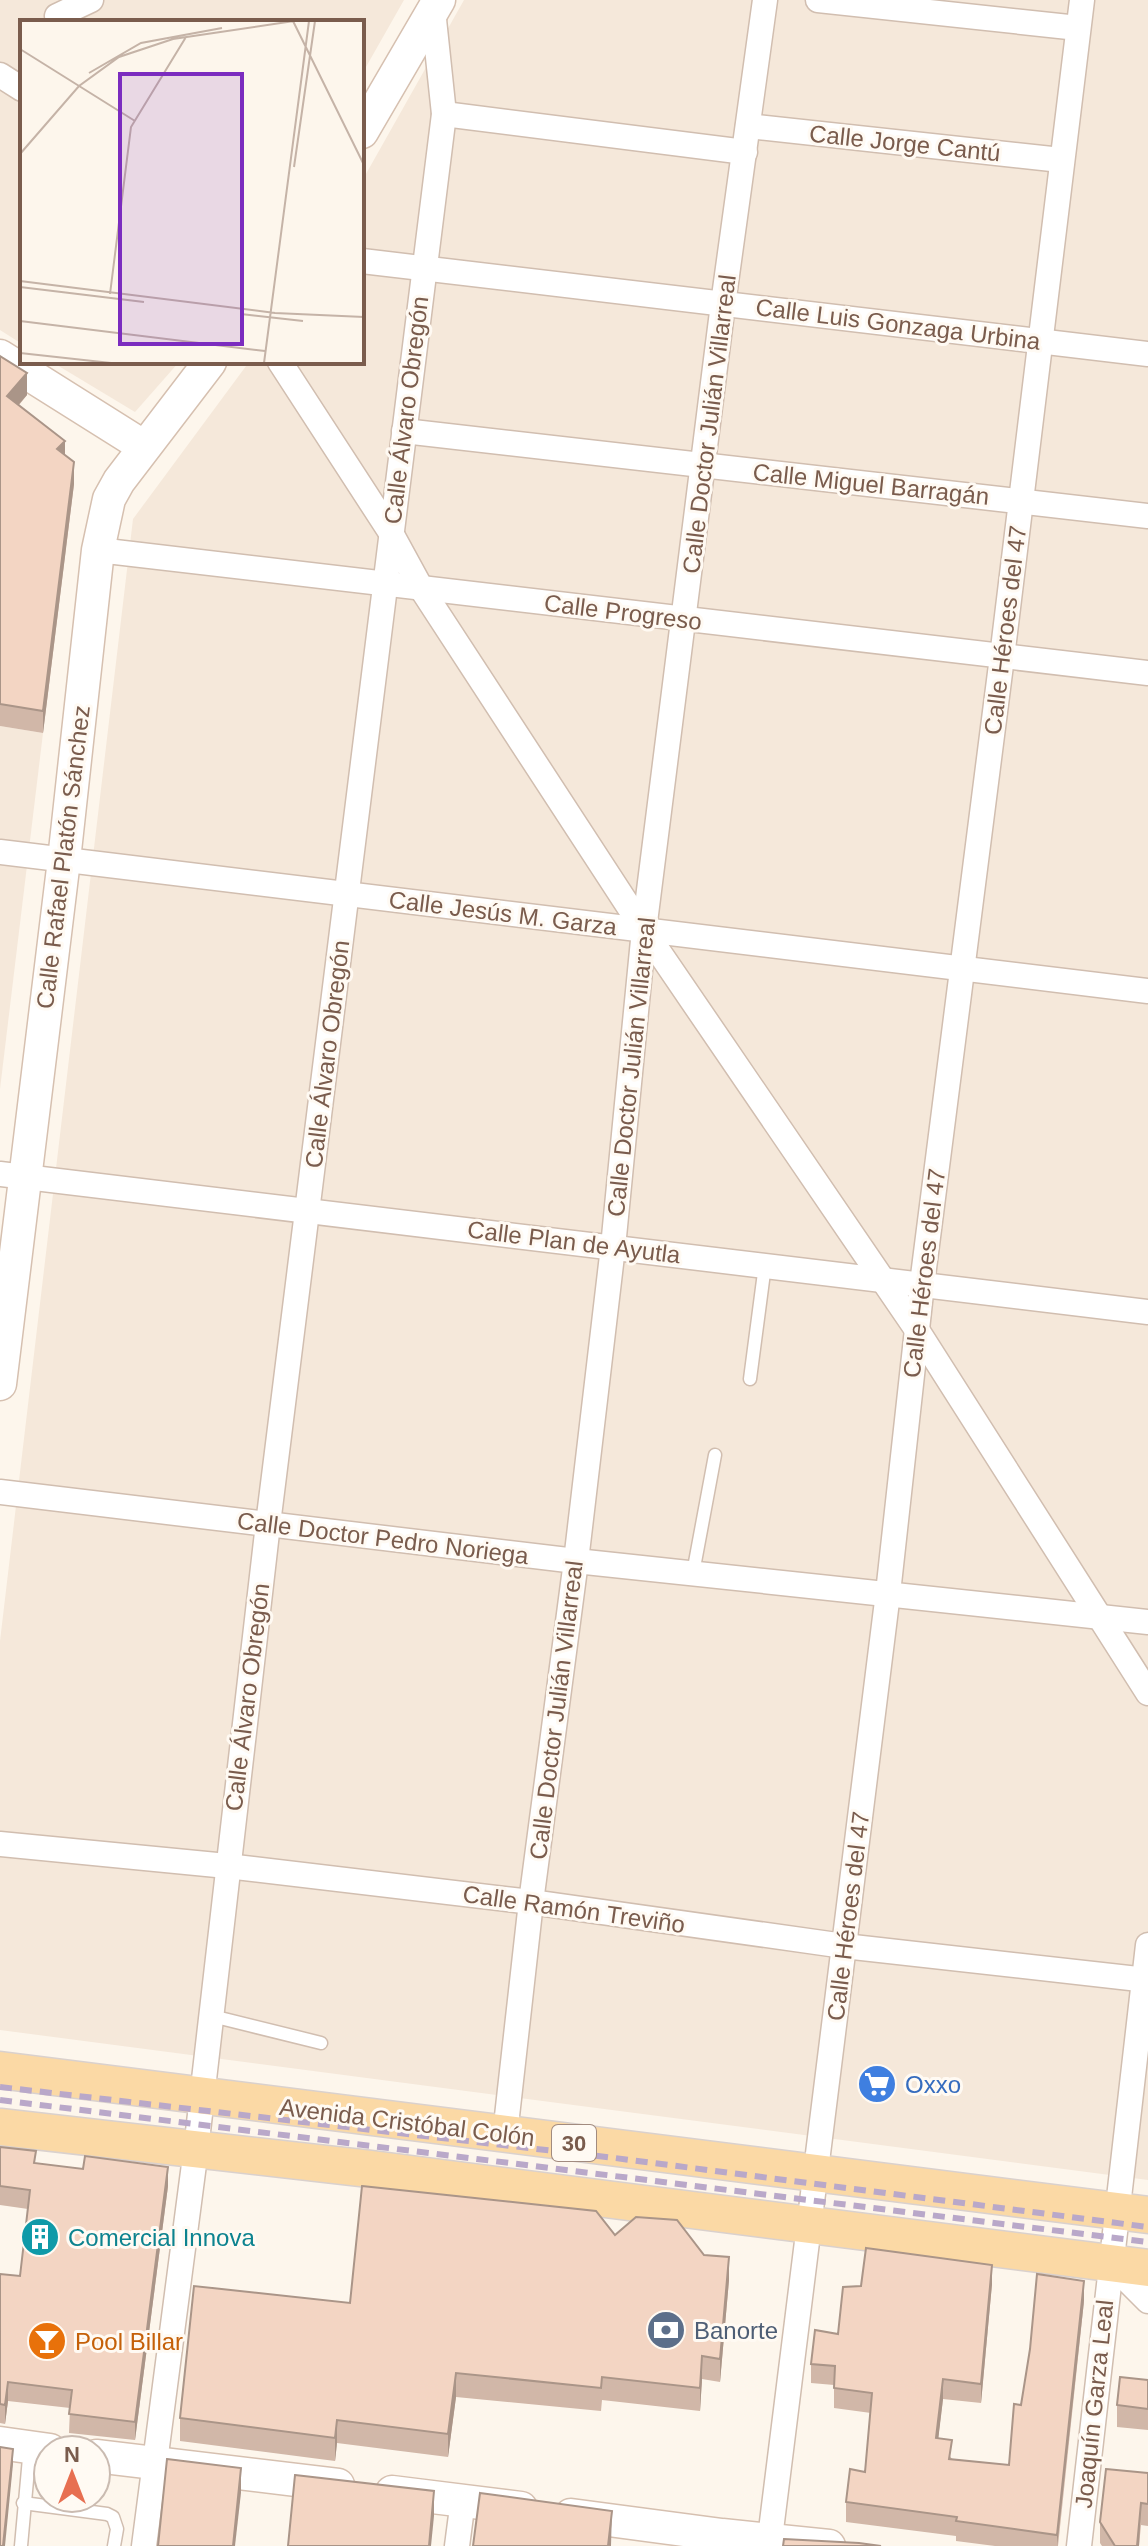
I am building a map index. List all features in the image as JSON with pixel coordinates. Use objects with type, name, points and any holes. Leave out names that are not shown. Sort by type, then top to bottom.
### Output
[{"type":"main road","name":"Avenida Cristóbal Colón","points":[[0,2070],[1132,2213]]},
{"type":"main road","name":"30","points":[[0,2127],[1148,2268]]},
{"type":"street","points":[[56,13],[91,0]]},
{"type":"street","name":"Calle Doctor Julián Villarreal","points":[[505,2134],[613,1247],[644,930],[723,304],[765,0]]},
{"type":"street","points":[[818,0],[1078,28]]},
{"type":"street","name":"Calle Héroes del 47","points":[[770,2543],[888,1593],[922,1284],[1082,0]]},
{"type":"street","points":[[364,129],[436,5]]},
{"type":"street","name":"Calle Álvaro Obregón","points":[[196,2149],[268,1524],[444,114],[436,5]]},
{"type":"street","points":[[0,75],[20,88]]},
{"type":"street","points":[[444,114],[745,152]]},
{"type":"street","name":"Calle Jorge Cantú","points":[[748,126],[1061,160]]},
{"type":"street","name":"Calle Luis Gonzaga Urbina","points":[[364,261],[1148,354]]},
{"type":"street","points":[[0,356],[143,446]]},
{"type":"street","name":"Calle Rafael Platón Sánchez","points":[[0,1384],[13,1175],[64,860],[98,550],[109,499],[143,446],[208,364]]},
{"type":"street","points":[[281,364],[391,533],[421,588],[644,930],[917,1330],[1148,1693]]},
{"type":"street","name":"Calle Miguel Barragán","points":[[404,431],[1148,516]]},
{"type":"street","name":"Calle Progreso","points":[[98,550],[1148,673]]},
{"type":"street","name":"Calle Jesús M. Garza","points":[[0,852],[1148,991]]},
{"type":"street","name":"Calle Plan de Ayutla","points":[[13,1175],[1148,1312]]},
{"type":"street","name":"Calle Doctor Pedro Noriega","points":[[0,1492],[576,1561],[1148,1622]]},
{"type":"street","name":"Calle Ramón Treviño","points":[[0,1844],[227,1866],[531,1902],[844,1946],[1146,1980]]},
{"type":"street","name":"Joaquín Garza Leal","points":[[1079,2546],[1110,2263],[1132,2213],[1148,1945]]},
{"type":"street","points":[[144,2546],[196,2149]]},
{"type":"street","points":[[1110,2263],[1148,2301]]},
{"type":"street","points":[[112,2458],[463,2500],[722,2541],[829,2546]]},
{"type":"street","points":[[457,2546],[463,2500]]},
{"type":"lane","points":[[750,1379],[765,1265]]},
{"type":"lane","points":[[693,1573],[715,1455]]},
{"type":"lane","points":[[212,2016],[321,2043]]},
{"type":"lane","points":[[21,2546],[27,2447]]},
{"type":"lane","points":[[23,2503],[107,2514],[116,2523],[114,2546]]},
{"type":"shaded area","points":[[0,0],[404,0],[364,70],[364,20],[20,20],[20,343],[0,330]]},
{"type":"shaded area","points":[[464,0],[1148,0],[1148,2180],[0,2030],[0,1641],[133,519],[248,364],[364,364],[364,177]]},
{"type":"shaded area","points":[[55,364],[177,364],[135,412]]},
{"type":"shaded area","points":[[0,726],[43,733],[0,1089]]},
{"type":"building","points":[[0,356],[27,373],[7,396],[65,441],[57,449],[74,462],[43,711],[0,704]]},
{"type":"building","points":[[0,2147],[36,2151],[34,2163],[83,2169],[85,2156],[168,2167],[135,2422],[69,2414],[72,2390],[8,2382],[5,2405],[0,2404],[0,2274],[20,2276],[30,2190],[0,2186]]},
{"type":"building","points":[[362,2186],[596,2211],[615,2235],[636,2217],[677,2220],[704,2255],[729,2257],[720,2359],[702,2356],[700,2388],[602,2377],[601,2388],[456,2373],[448,2434],[337,2420],[335,2438],[180,2418],[194,2286],[350,2303]]},
{"type":"building","points":[[866,2248],[992,2265],[981,2384],[943,2379],[936,2438],[952,2440],[949,2459],[1009,2465],[1014,2404],[1021,2405],[1030,2349],[1037,2274],[1084,2281],[1057,2535],[846,2502],[850,2469],[865,2472],[872,2393],[834,2388],[835,2366],[811,2364],[815,2330],[838,2334],[843,2287],[861,2286]]},
{"type":"building","points":[[1120,2377],[1148,2380],[1148,2409],[1117,2405]]},
{"type":"building","points":[[0,2447],[13,2449],[3,2546],[0,2546]]},
{"type":"building","points":[[167,2459],[241,2468],[233,2546],[158,2546]]},
{"type":"building","points":[[1106,2469],[1148,2473],[1148,2504],[1141,2503],[1137,2546],[1115,2546],[1100,2522]]},
{"type":"building","points":[[295,2475],[434,2491],[429,2546],[288,2546]]},
{"type":"building","points":[[480,2493],[612,2511],[608,2546],[473,2546]]},
{"type":"building","points":[[784,2539],[859,2543],[881,2546],[783,2546]]},
{"type":"railway","points":[[0,2087],[615,2158],[1148,2227]]},
{"type":"railway","points":[[0,2100],[1148,2242]]},
{"type":"place","name":"Oxxo","points":[[877,2084]]},
{"type":"place","name":"Comercial Innova","points":[[40,2237]]},
{"type":"place","name":"Banorte","points":[[666,2330]]},
{"type":"place","name":"Pool Billar","points":[[47,2341]]}]
